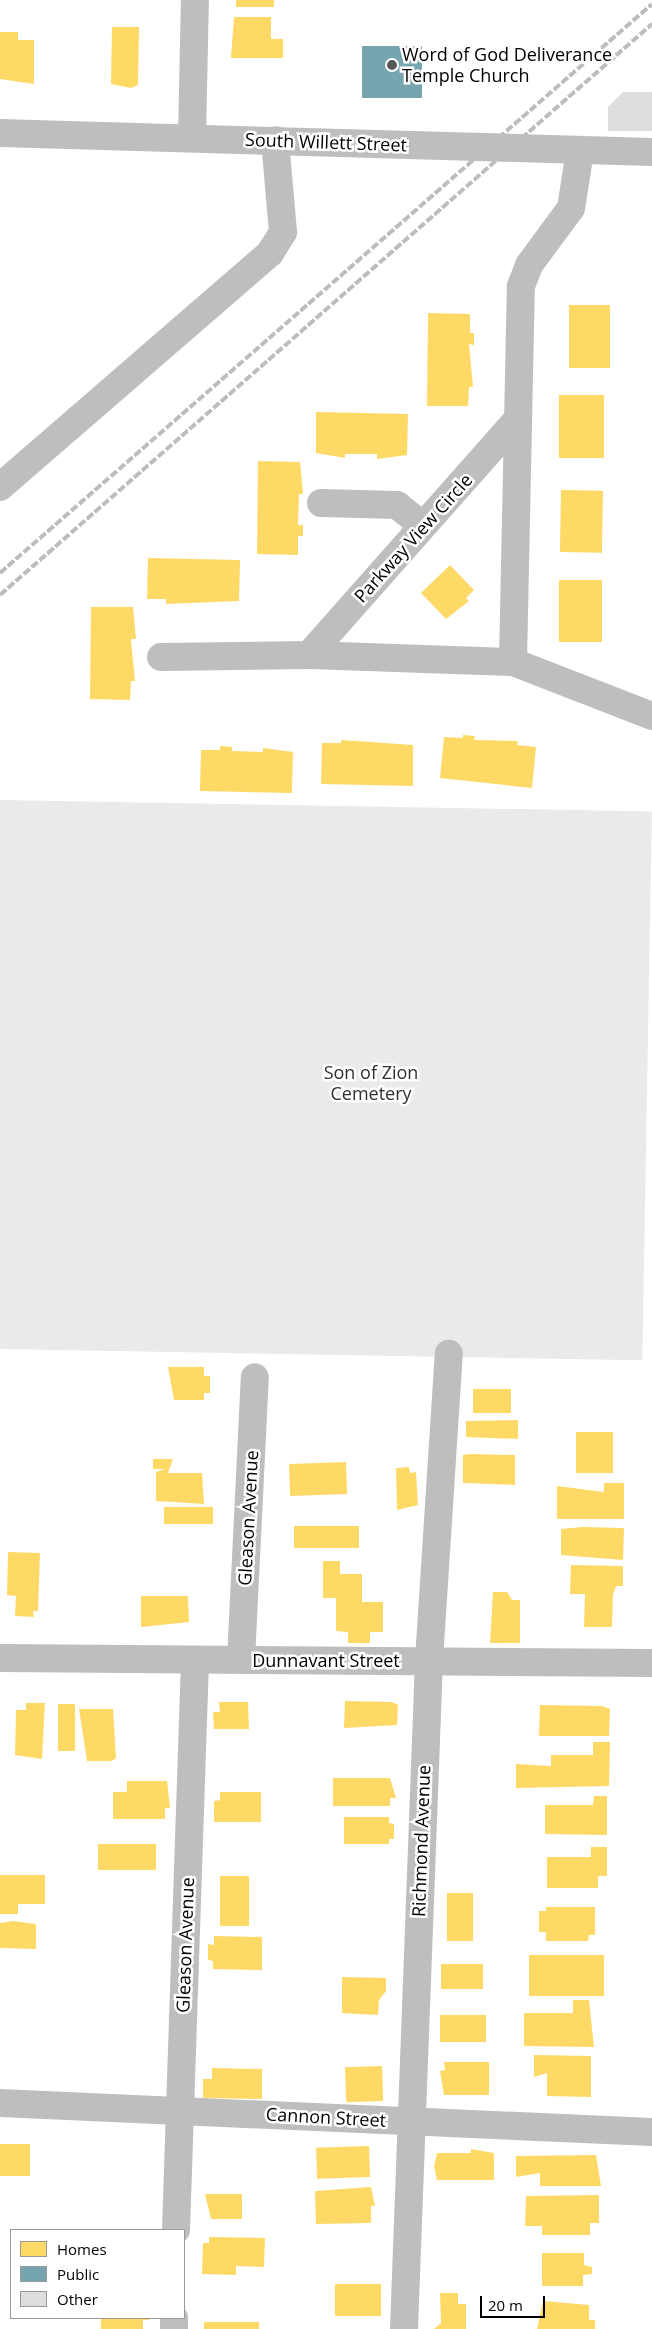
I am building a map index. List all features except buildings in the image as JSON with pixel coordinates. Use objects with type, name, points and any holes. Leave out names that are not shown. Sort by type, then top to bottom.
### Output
[{"type":"street","points":[[192,138],[195,0]]},
{"type":"street","name":"South Willett Street","points":[[0,133],[652,152]]},
{"type":"street","points":[[0,487],[270,253],[283,232],[275,140]]},
{"type":"street","points":[[513,662],[516,420],[521,286],[529,265],[571,208],[580,151]]},
{"type":"street","name":"Parkway View Circle","points":[[309,655],[516,420]]},
{"type":"street","points":[[321,503],[397,505],[423,526]]},
{"type":"street","points":[[161,657],[309,655],[513,662],[652,716]]},
{"type":"street","name":"Richmond Avenue","points":[[404,2329],[410,2121],[429,1660],[449,1354]]},
{"type":"street","name":"Gleason Avenue","points":[[241,1660],[256,1377]]},
{"type":"street","name":"Dunnavant Street","points":[[0,1658],[652,1663]]},
{"type":"street","name":"Gleason Avenue","points":[[176,2229],[195,1660]]},
{"type":"street","name":"Cannon Street","points":[[0,2103],[652,2132]]},
{"type":"green space","name":"Son of Zion Cemetery","points":[[0,800],[652,811],[642,1360],[0,1349]]},
{"type":"railway","points":[[0,573],[652,4]]},
{"type":"railway","points":[[0,595],[652,24]]},
{"type":"place","name":"Word of God Deliverance Temple Church","points":[[392,65]]}]
